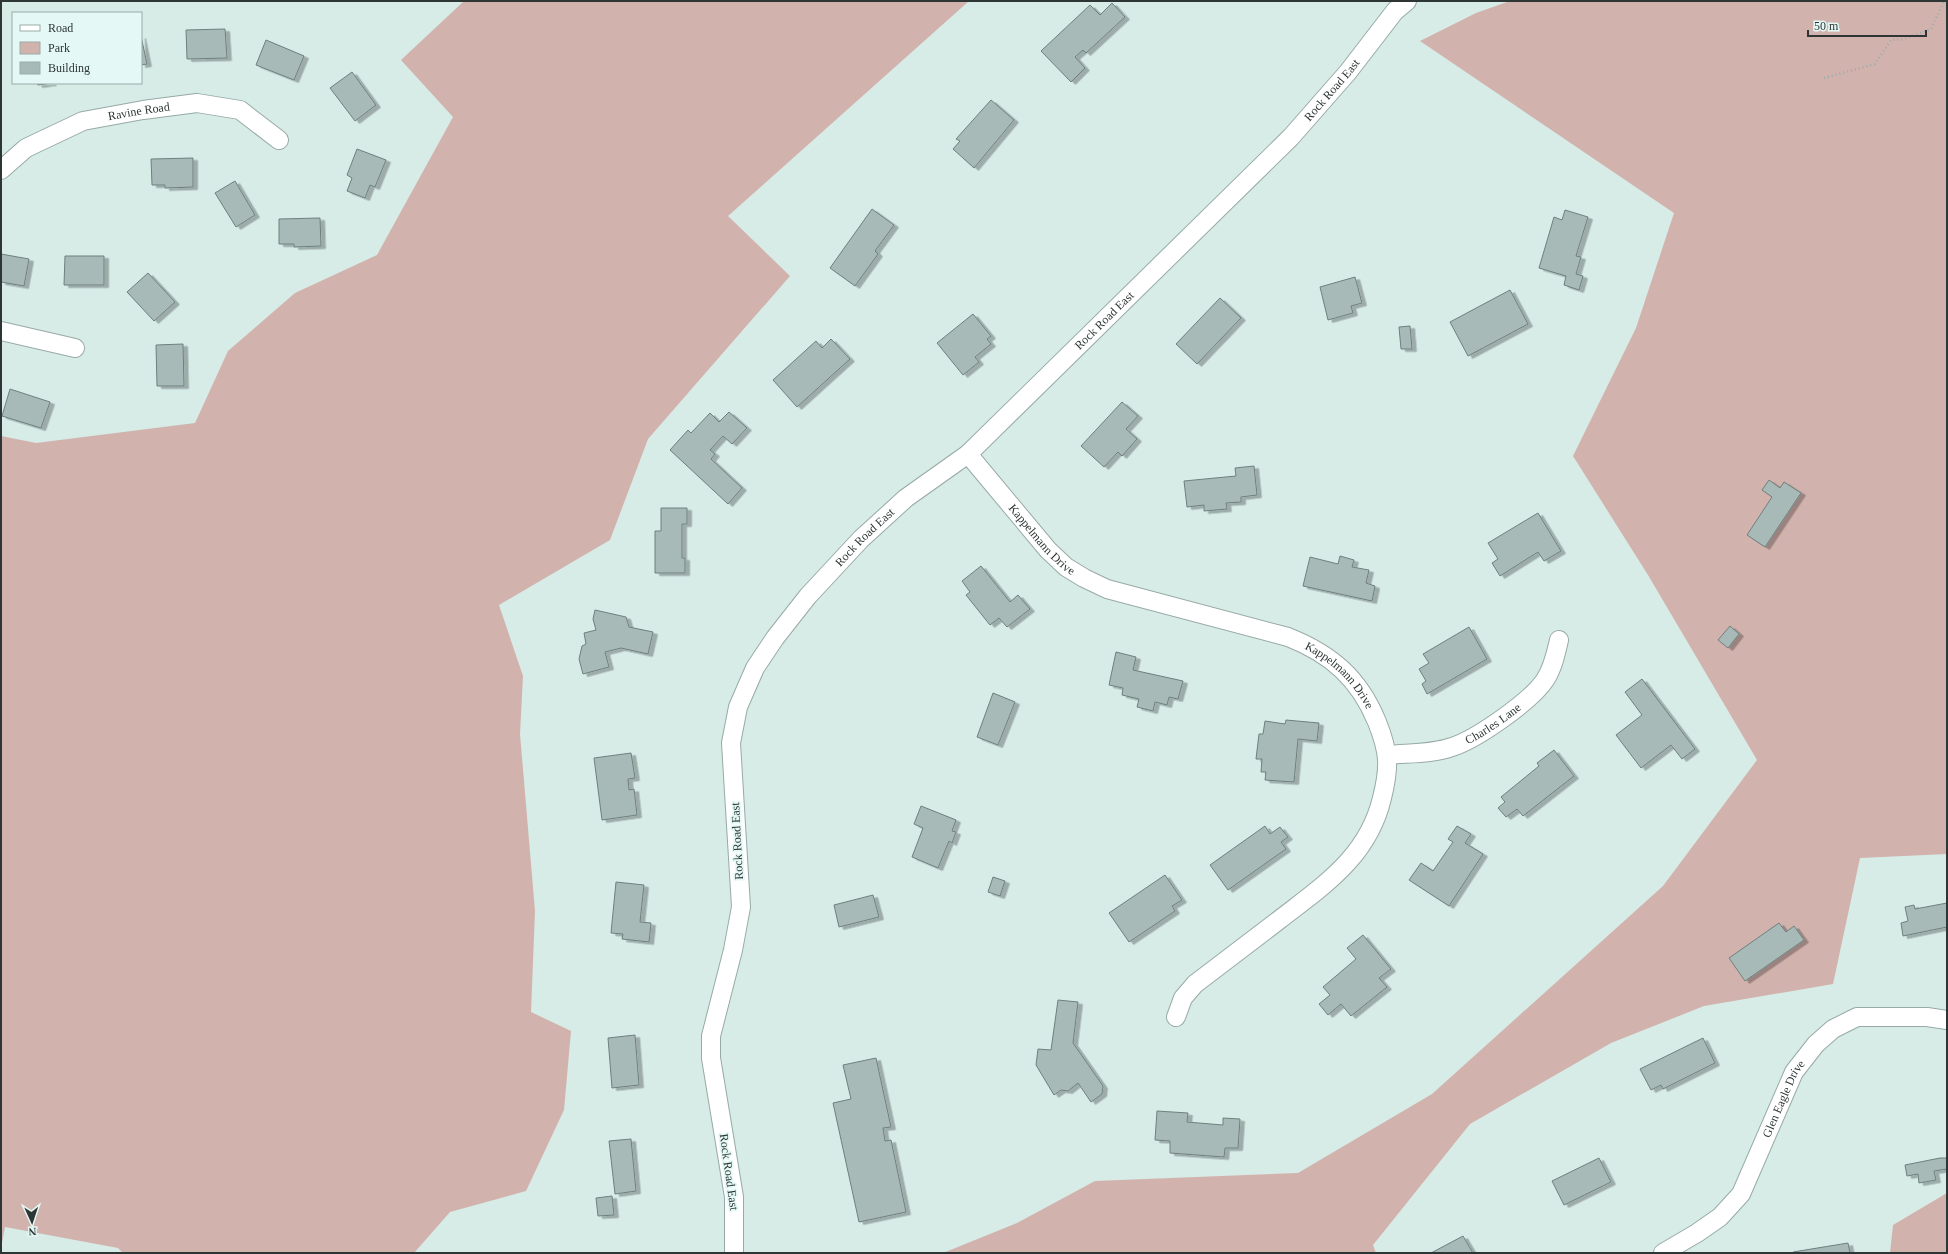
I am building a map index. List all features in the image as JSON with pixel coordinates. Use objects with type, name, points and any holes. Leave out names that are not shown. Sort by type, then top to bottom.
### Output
[{"type":"street","name":"Rock Road East","points":[[734,1253],[734,1197],[711,1058],[711,1036],[733,950],[741,907],[731,743],[738,707],[755,668],[775,638],[808,596],[861,539],[906,498],[968,454],[1291,137],[1348,72],[1395,11],[1407,1]]},
{"type":"street","name":"Ravine Road","points":[[1,170],[26,148],[83,122],[143,110],[198,103],[240,110],[279,140]]},
{"type":"street","points":[[1,331],[75,348]]},
{"type":"street","name":"Kappelmann Drive","points":[[968,454],[1048,550],[1066,567],[1084,578],[1107,588],[1288,637],[1307,645],[1326,655],[1345,672],[1362,694],[1374,714],[1388,755],[1386,784],[1379,811],[1371,832],[1356,852],[1327,883],[1195,984],[1183,998],[1176,1017]]},
{"type":"street","name":"Charles Lane","points":[[1388,755],[1434,751],[1451,747],[1484,732],[1535,692],[1545,680],[1553,665],[1559,640]]},
{"type":"street","name":"Glen Eagle Drive","points":[[1662,1253],[1697,1233],[1720,1217],[1741,1194],[1794,1072],[1816,1044],[1833,1029],[1857,1017],[1927,1017],[1947,1020]]},
{"type":"path","points":[[1824,78],[1875,64],[1891,40],[1904,39],[1931,29],[1944,1]]},
{"type":"green space","points":[[464,1],[969,1],[728,216],[790,276],[648,439],[610,540],[499,605],[523,676],[520,734],[535,911],[531,1012],[571,1031],[564,1110],[526,1191],[450,1212],[414,1253],[123,1253],[118,1248],[5,1227],[1,1248],[1,436],[36,443],[195,423],[228,351],[295,293],[377,255],[453,117],[401,60]]},
{"type":"green space","points":[[1510,1],[1947,1],[1947,854],[1860,858],[1833,984],[1704,1006],[1611,1043],[1470,1124],[1373,1245],[1376,1253],[943,1253],[1017,1223],[1095,1181],[1298,1173],[1432,1094],[1663,886],[1757,760],[1648,575],[1573,456],[1636,328],[1674,213],[1420,41],[1476,13]]},
{"type":"green space","points":[[1947,1193],[1947,1253],[1890,1253],[1893,1225]]},
{"type":"building","points":[[1112,3],[1125,17],[1086,53],[1083,50],[1075,57],[1085,68],[1071,82],[1041,51],[1090,5],[1100,15]]},
{"type":"building","points":[[225,29],[227,58],[187,59],[186,30]]},
{"type":"building","points":[[266,40],[304,56],[294,80],[256,65]]},
{"type":"building","points":[[142,41],[147,64],[142,65]]},
{"type":"building","points":[[352,72],[376,105],[355,121],[330,88]]},
{"type":"building","points":[[991,100],[1014,120],[974,168],[953,149],[960,141],[956,139]]},
{"type":"building","points":[[357,149],[386,160],[375,187],[370,185],[365,198],[347,191],[352,178],[347,175]]},
{"type":"building","points":[[193,158],[193,187],[165,188],[165,185],[152,185],[151,159]]},
{"type":"building","points":[[235,181],[255,215],[236,227],[215,193]]},
{"type":"building","points":[[872,209],[894,225],[875,251],[878,254],[855,286],[830,268]]},
{"type":"building","points":[[1565,210],[1588,217],[1576,256],[1581,257],[1576,274],[1583,276],[1579,290],[1564,285],[1566,276],[1539,268],[1554,217],[1562,220]]},
{"type":"building","points":[[320,218],[321,246],[294,247],[294,244],[279,244],[279,219]]},
{"type":"building","points":[[1,254],[29,259],[24,286],[1,282]]},
{"type":"building","points":[[65,256],[104,256],[104,285],[64,285]]},
{"type":"building","points":[[148,273],[175,302],[154,321],[127,292]]},
{"type":"building","points":[[1355,277],[1362,303],[1351,306],[1353,313],[1328,320],[1320,287]]},
{"type":"building","points":[[1510,290],[1528,324],[1468,356],[1450,322]]},
{"type":"building","points":[[1220,298],[1241,318],[1197,364],[1176,344]]},
{"type":"building","points":[[973,314],[991,336],[987,339],[991,344],[975,357],[979,362],[963,375],[937,343]]},
{"type":"building","points":[[1410,326],[1412,349],[1401,349],[1399,327]]},
{"type":"building","points":[[831,339],[850,359],[797,407],[773,380],[816,341],[822,348]]},
{"type":"building","points":[[183,344],[184,386],[157,386],[156,345]]},
{"type":"building","points":[[10,389],[50,402],[41,428],[2,416]]},
{"type":"building","points":[[1122,402],[1138,416],[1126,429],[1137,439],[1122,456],[1118,452],[1104,467],[1081,446]]},
{"type":"building","points":[[729,412],[747,428],[732,444],[723,436],[710,450],[715,454],[711,459],[742,488],[728,504],[670,450],[688,430],[691,433],[710,413],[719,422]]},
{"type":"building","points":[[1254,466],[1257,495],[1241,497],[1241,502],[1226,503],[1227,509],[1204,511],[1204,505],[1187,507],[1184,481],[1236,476],[1235,468]]},
{"type":"building","points":[[1769,480],[1780,488],[1784,482],[1801,493],[1765,547],[1747,535],[1772,497],[1762,490]]},
{"type":"building","points":[[661,508],[687,508],[687,524],[682,524],[682,558],[685,558],[685,573],[655,573],[655,531],[661,531]]},
{"type":"building","points":[[1538,513],[1561,551],[1544,561],[1538,552],[1500,576],[1492,563],[1498,559],[1488,543]]},
{"type":"building","points":[[1340,556],[1354,560],[1352,567],[1369,570],[1366,583],[1375,586],[1372,601],[1303,586],[1310,557],[1338,564]]},
{"type":"building","points":[[981,566],[1010,602],[1018,595],[1030,609],[1007,627],[999,618],[990,625],[966,595],[970,592],[962,581]]},
{"type":"building","points":[[595,610],[626,617],[629,627],[653,632],[648,654],[621,648],[605,652],[609,667],[583,674],[579,659],[582,646],[586,644],[584,633],[596,630],[593,619]]},
{"type":"building","points":[[1730,626],[1739,634],[1728,648],[1718,640]]},
{"type":"building","points":[[1469,627],[1487,659],[1427,694],[1422,684],[1426,681],[1419,669],[1429,663],[1423,654]]},
{"type":"building","points":[[1116,652],[1136,657],[1133,670],[1183,681],[1178,699],[1169,697],[1167,705],[1155,702],[1153,711],[1137,707],[1139,699],[1122,695],[1123,688],[1109,685]]},
{"type":"building","points":[[1642,679],[1695,749],[1682,759],[1671,745],[1641,768],[1616,735],[1642,715],[1625,692]]},
{"type":"building","points":[[993,693],[1015,702],[998,745],[977,737]]},
{"type":"building","points":[[1286,720],[1319,723],[1317,741],[1298,739],[1294,782],[1265,780],[1266,772],[1261,772],[1262,759],[1256,759],[1259,734],[1263,734],[1265,721],[1285,724]]},
{"type":"building","points":[[1554,750],[1574,776],[1523,816],[1517,809],[1506,817],[1498,808],[1505,802],[1501,797],[1539,766],[1537,763]]},
{"type":"building","points":[[631,753],[635,778],[628,779],[629,790],[634,789],[637,815],[602,820],[594,758]]},
{"type":"building","points":[[921,806],[956,820],[952,831],[956,832],[952,843],[949,841],[938,868],[912,857],[923,828],[914,824]]},
{"type":"building","points":[[1265,826],[1270,834],[1280,827],[1288,837],[1281,842],[1286,849],[1228,890],[1210,865]]},
{"type":"building","points":[[1457,826],[1471,834],[1465,843],[1483,854],[1449,906],[1409,880],[1421,863],[1433,871],[1453,842],[1448,839]]},
{"type":"building","points":[[1165,875],[1182,900],[1172,906],[1175,911],[1129,942],[1109,913]]},
{"type":"building","points":[[993,877],[1005,881],[1000,896],[988,892]]},
{"type":"building","points":[[616,882],[644,885],[640,922],[651,923],[649,942],[622,939],[623,934],[611,933]]},
{"type":"building","points":[[873,895],[879,917],[839,927],[834,905]]},
{"type":"building","points":[[1947,903],[1947,927],[1903,936],[1901,923],[1908,921],[1905,907],[1914,905],[1915,909]]},
{"type":"building","points":[[1779,923],[1786,932],[1794,926],[1804,940],[1745,981],[1729,958]]},
{"type":"building","points":[[1363,935],[1391,969],[1379,978],[1387,987],[1351,1016],[1341,1004],[1328,1015],[1319,1004],[1330,995],[1323,987],[1356,959],[1347,948]]},
{"type":"building","points":[[1058,1000],[1078,1002],[1073,1043],[1103,1086],[1102,1094],[1091,1102],[1078,1083],[1068,1091],[1061,1090],[1054,1095],[1036,1065],[1038,1049],[1051,1050]]},
{"type":"building","points":[[635,1035],[639,1085],[612,1088],[608,1038]]},
{"type":"building","points":[[1703,1038],[1715,1063],[1663,1089],[1661,1085],[1651,1090],[1640,1069]]},
{"type":"building","points":[[876,1058],[891,1127],[883,1128],[885,1141],[891,1140],[906,1212],[859,1222],[833,1103],[851,1099],[843,1065]]},
{"type":"building","points":[[1157,1111],[1188,1113],[1187,1122],[1223,1125],[1223,1118],[1240,1119],[1238,1148],[1225,1148],[1224,1157],[1170,1153],[1170,1141],[1155,1140]]},
{"type":"building","points":[[631,1139],[636,1191],[615,1194],[609,1141]]},
{"type":"building","points":[[1599,1158],[1611,1182],[1564,1205],[1552,1181]]},
{"type":"building","points":[[1947,1158],[1947,1169],[1934,1171],[1936,1180],[1919,1183],[1918,1174],[1907,1176],[1905,1165]]},
{"type":"building","points":[[612,1196],[614,1215],[598,1216],[596,1198]]},
{"type":"building","points":[[1463,1236],[1473,1253],[1431,1253]]},
{"type":"building","points":[[1848,1243],[1850,1253],[1793,1253],[1793,1252]]}]
